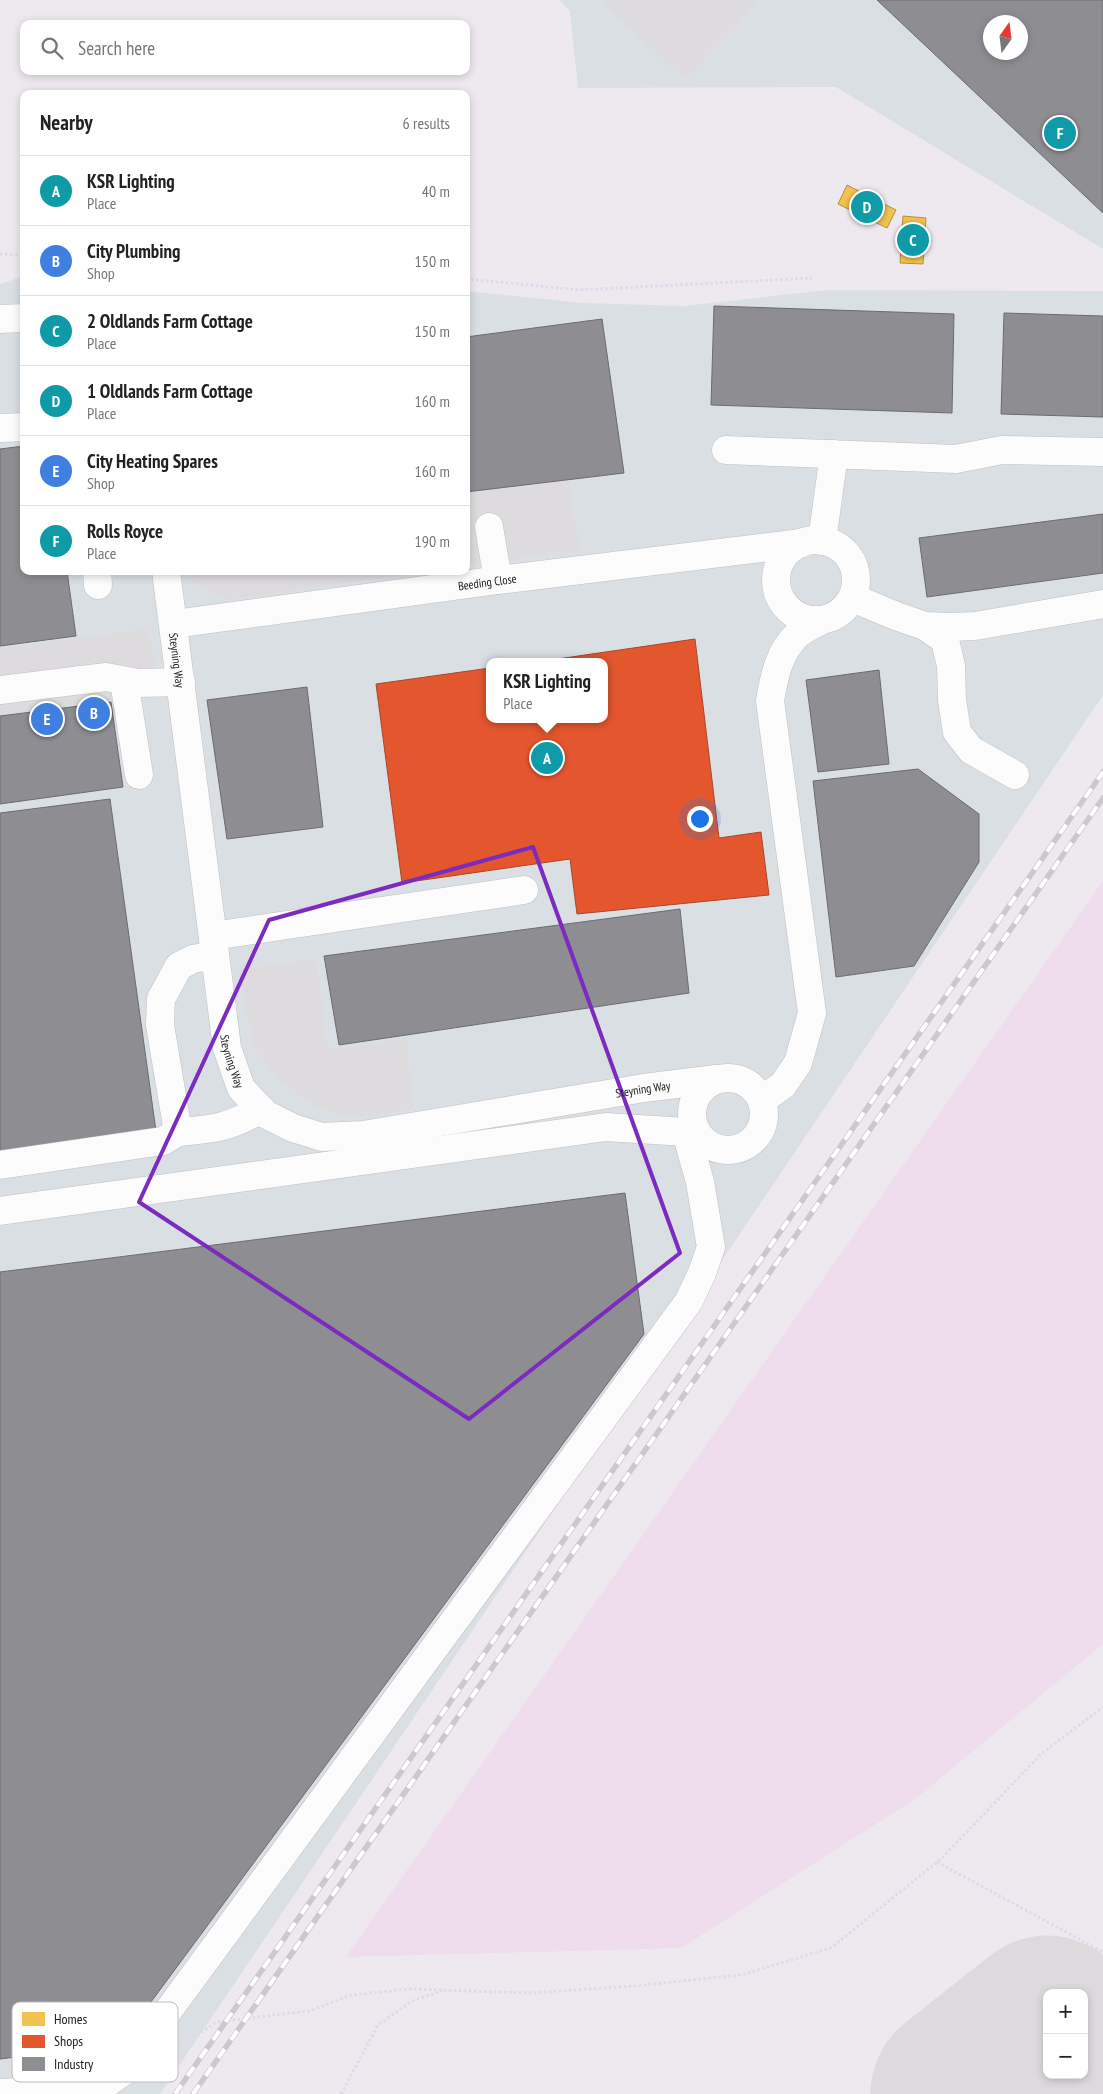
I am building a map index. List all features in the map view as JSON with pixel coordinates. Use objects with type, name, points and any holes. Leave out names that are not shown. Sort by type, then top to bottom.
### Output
[{"type":"lane","points":[[0,319],[20,318]]},
{"type":"lane","points":[[0,428],[20,427]]},
{"type":"lane","points":[[726,450],[956,459],[1002,450],[1103,452]]},
{"type":"lane","points":[[812,542],[834,454]]},
{"type":"lane","points":[[489,527],[498,580]]},
{"type":"lane","points":[[0,1211],[606,1127],[690,1130],[710,1145],[720,1149],[732,1150],[752,1141],[759,1132],[764,1116],[762,1100],[783,1084],[798,1062],[812,1013],[770,701],[774,678],[783,652],[798,634],[822,620],[834,616],[845,608],[852,598],[856,586],[856,573],[852,561],[844,552],[834,544],[812,542],[791,549],[782,559],[777,571],[776,584],[779,596],[786,607],[797,615],[809,620],[822,620]]},
{"type":"lane","name":"Beeding Close","points":[[174,624],[498,580],[812,542]]},
{"type":"lane","name":"Steyning Way","points":[[167,575],[227,1048],[241,1088],[265,1114],[293,1128],[322,1137],[363,1135],[644,1088],[716,1079],[738,1079],[748,1084],[762,1100]]},
{"type":"lane","points":[[852,598],[925,626],[945,640],[950,666],[952,700],[957,732],[971,750],[1015,774]]},
{"type":"lane","points":[[925,626],[975,626],[1103,604]]},
{"type":"lane","points":[[0,690],[106,677],[138,683],[181,682]]},
{"type":"lane","points":[[124,681],[139,774]]},
{"type":"lane","points":[[178,1132],[160,1025],[160,1000],[179,966],[214,946],[524,890]]},
{"type":"lane","points":[[175,2002],[689,1301],[711,1248],[690,1130],[693,1104],[698,1093],[716,1079]]},
{"type":"lane","points":[[0,1165],[163,1141],[178,1132],[220,1128],[238,1123],[261,1109]]},
{"type":"lane","points":[[0,2093],[100,2088],[108,2082]]},
{"type":"path","points":[[0,254],[20,255]]},
{"type":"path","points":[[470,279],[580,290],[812,278]]},
{"type":"path","points":[[178,2048],[217,2022],[308,2012],[351,1995],[410,1989],[530,1993],[633,1986],[741,1975],[831,1948],[937,1862],[1041,1754],[1103,1707]]},
{"type":"path","points":[[937,1862],[1103,1952]]},
{"type":"path","points":[[341,2094],[378,2025],[412,2001],[445,1990]]},
{"type":"highlighted area","points":[[533,847],[680,1253],[469,1419],[139,1202],[269,920]]},
{"type":"shaded area","points":[[559,0],[1103,0],[1103,249],[836,87],[578,88],[570,11]]},
{"type":"shaded area","points":[[598,0],[760,0],[685,79]]},
{"type":"shaded area","points":[[20,277],[20,575],[470,575],[470,291],[582,303],[685,306],[827,290],[1103,291],[1103,695],[178,2067],[178,2002],[12,2002],[12,2082],[168,2082],[160,2094],[0,2094],[0,284]]},
{"type":"shaded area","points":[[568,480],[580,550],[470,565],[470,493]]},
{"type":"shaded area","points":[[191,575],[403,575],[225,600],[192,582]]},
{"type":"shaded area","points":[[148,629],[161,693],[0,716],[0,649]]},
{"type":"shaded area","points":[[1103,881],[1103,1644],[915,1799],[681,1948],[346,1957]]},
{"type":"shaded area","points":[[316,959],[328,1049],[406,1039],[414,1109],[348,1118],[314,1106],[276,1078],[254,1047],[244,1003],[240,969]]},
{"type":"shaded area","points":[[1103,1981],[1103,2011],[1091,1991]]},
{"type":"building: Homes","points":[[847,185],[896,210],[887,228],[838,204]]},
{"type":"building: Homes","points":[[903,216],[926,218],[923,264],[900,263]]},
{"type":"building: Shops","points":[[695,639],[719,838],[761,832],[769,895],[577,914],[570,859],[402,883],[376,684],[486,669],[486,723],[608,723],[608,658],[564,658]]},
{"type":"building: Industry","points":[[877,0],[1103,0],[1103,213]]},
{"type":"building: Industry","points":[[714,306],[954,314],[952,413],[711,405]]},
{"type":"building: Industry","points":[[1004,313],[1103,316],[1103,417],[1001,414]]},
{"type":"building: Industry","points":[[602,319],[624,473],[470,492],[470,336]]},
{"type":"building: Industry","points":[[20,446],[20,575],[68,575],[76,636],[0,646],[0,449]]},
{"type":"building: Industry","points":[[1103,514],[1103,573],[927,597],[919,538]]},
{"type":"building: Industry","points":[[879,670],[889,764],[818,772],[806,680]]},
{"type":"building: Industry","points":[[307,687],[323,827],[227,839],[207,700]]},
{"type":"building: Industry","points":[[111,702],[123,787],[0,804],[0,716]]},
{"type":"building: Industry","points":[[918,769],[979,814],[979,862],[914,966],[836,977],[813,781]]},
{"type":"building: Industry","points":[[110,799],[156,1131],[0,1153],[0,813]]},
{"type":"building: Industry","points":[[680,909],[689,993],[339,1045],[324,956]]},
{"type":"building: Industry","points":[[625,1193],[644,1334],[151,2002],[12,2002],[12,2058],[0,2059],[0,1272]]},
{"type":"runway","points":[[961,2094],[1043,2029]]},
{"type":"railway","points":[[175,2094],[1103,772]]},
{"type":"railway","points":[[193,2094],[1103,798]]},
{"type":"place","name":"Rolls Royce","points":[[1060,133]]},
{"type":"place","name":"1 Oldlands Farm Cottage","points":[[867,207]]},
{"type":"place","name":"2 Oldlands Farm Cottage","points":[[913,240]]},
{"type":"place","name":"City Plumbing","points":[[94,713]]},
{"type":"place","name":"City Heating Spares","points":[[47,719]]},
{"type":"place","name":"KSR Lighting","points":[[547,758]]}]
